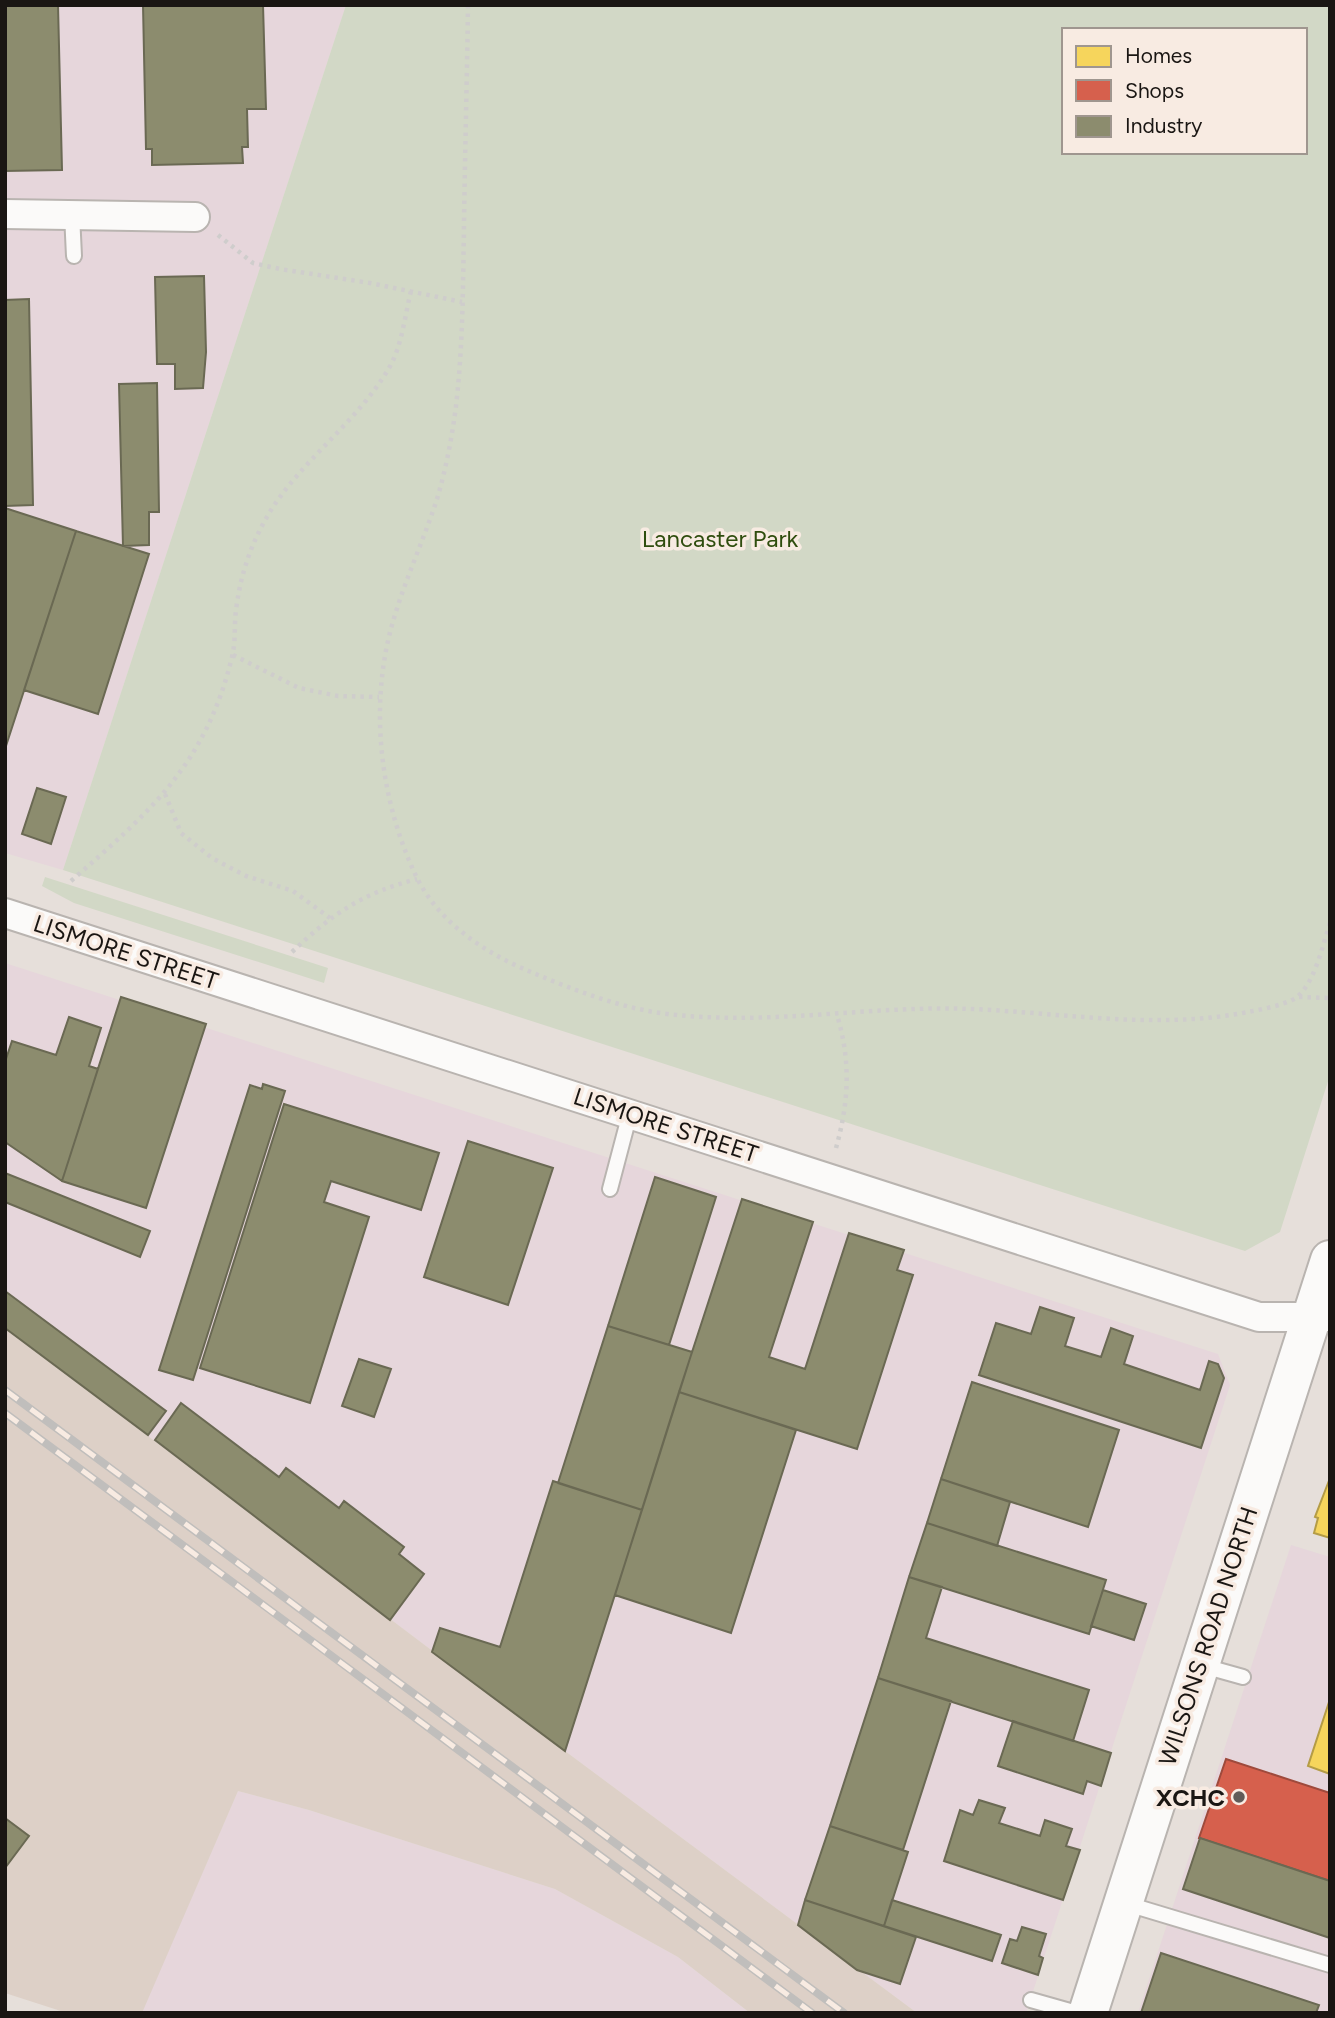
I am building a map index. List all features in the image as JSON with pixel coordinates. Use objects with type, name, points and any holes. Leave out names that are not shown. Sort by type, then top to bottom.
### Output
[{"type":"street","points":[[5,214],[195,217]]},
{"type":"street","name":"LISMORE STREET","points":[[5,913],[1259,1317],[1321,1317]]},
{"type":"street","name":"WILSONS ROAD NORTH","points":[[1087,2013],[1199,1665],[1321,1317],[1330,1260]]},
{"type":"lane","points":[[72,214],[74,256]]},
{"type":"lane","points":[[610,1189],[630,1113]]},
{"type":"lane","points":[[1199,1665],[1243,1677]]},
{"type":"lane","points":[[1123,1903],[1330,1965]]},
{"type":"lane","points":[[1031,2000],[1077,2013]]},
{"type":"path","points":[[468,5],[459,375],[447,456],[438,495],[393,622],[379,697],[381,745],[399,830],[417,879],[448,919],[469,939],[498,959],[592,994],[671,1015],[767,1018],[837,1015],[866,1010],[939,1008],[1121,1018],[1196,1019],[1254,1011],[1277,1006],[1298,997],[1330,998]]},
{"type":"path","points":[[195,217],[253,263],[462,302]]},
{"type":"path","points":[[71,881],[130,831],[165,794],[198,748],[221,694],[233,655],[243,568],[264,522],[296,478],[366,403],[391,365],[411,291]]},
{"type":"path","points":[[233,655],[299,688],[338,696],[379,697]]},
{"type":"path","points":[[165,794],[180,833],[212,858],[247,876],[293,891],[330,918]]},
{"type":"path","points":[[292,952],[330,918],[366,895],[417,879]]},
{"type":"path","points":[[1298,997],[1308,984],[1330,923]]},
{"type":"path","points":[[827,1177],[839,1135],[849,1083],[843,1034],[837,1015]]},
{"type":"shaded area","points":[[5,5],[346,5],[63,870],[5,853]]},
{"type":"shaded area","points":[[5,963],[1218,1354],[1230,1385],[1026,2013],[917,2013],[5,1328]]},
{"type":"shaded area","points":[[5,1328],[917,2013],[750,2013],[678,1957],[555,1889],[309,1810],[238,1791],[142,2013],[67,2013],[5,1993]]},
{"type":"shaded area","points":[[1291,1545],[1330,1557],[1330,2013],[1138,2013]]},
{"type":"shaded area","points":[[238,1791],[309,1810],[555,1889],[678,1957],[750,2013],[141,2013]]},
{"type":"green space","name":"Lancaster Park","points":[[346,5],[1330,5],[1330,1075],[1280,1232],[1245,1251],[63,870]]},
{"type":"green space","points":[[45,877],[328,968],[324,983],[74,903],[42,886]]},
{"type":"building: Homes","points":[[1330,1478],[1330,1538],[1314,1533],[1318,1518],[1315,1517]]},
{"type":"building: Homes","points":[[1330,1699],[1330,1774],[1308,1766]]},
{"type":"building: Shops","points":[[1226,1759],[1330,1793],[1330,1881],[1199,1838]]},
{"type":"building: Industry","points":[[5,5],[58,5],[62,170],[5,171]]},
{"type":"building: Industry","points":[[143,5],[263,5],[266,109],[247,109],[248,147],[242,147],[243,163],[152,165],[152,149],[146,149]]},
{"type":"building: Industry","points":[[204,276],[206,352],[203,388],[175,389],[175,364],[157,364],[155,277]]},
{"type":"building: Industry","points":[[29,299],[33,505],[5,506],[5,300]]},
{"type":"building: Industry","points":[[157,383],[159,512],[149,512],[149,545],[123,546],[119,384]]},
{"type":"building: Industry","points":[[5,508],[76,531],[5,749]]},
{"type":"building: Industry","points":[[76,531],[149,554],[98,714],[24,690]]},
{"type":"building: Industry","points":[[37,788],[66,797],[51,844],[22,834]]},
{"type":"building: Industry","points":[[121,997],[206,1024],[146,1208],[62,1181]]},
{"type":"building: Industry","points":[[69,1017],[101,1028],[89,1066],[98,1069],[62,1181],[5,1142],[5,1062],[12,1041],[56,1055]]},
{"type":"building: Industry","points":[[263,1084],[285,1091],[193,1380],[159,1370],[250,1085],[262,1089]]},
{"type":"building: Industry","points":[[284,1104],[439,1153],[421,1210],[331,1181],[324,1202],[369,1217],[310,1403],[200,1368]]},
{"type":"building: Industry","points":[[468,1141],[553,1168],[508,1305],[424,1277]]},
{"type":"building: Industry","points":[[5,1173],[150,1231],[140,1257],[5,1202]]},
{"type":"building: Industry","points":[[655,1177],[716,1197],[669,1345],[608,1326]]},
{"type":"building: Industry","points":[[742,1199],[813,1222],[769,1357],[805,1369],[849,1233],[904,1250],[897,1270],[913,1275],[857,1449],[679,1392]]},
{"type":"building: Industry","points":[[5,1291],[166,1411],[148,1435],[5,1328]]},
{"type":"building: Industry","points":[[1040,1307],[1074,1318],[1065,1346],[1101,1357],[1111,1328],[1133,1336],[1124,1364],[1200,1390],[1209,1361],[1218,1364],[1224,1378],[1201,1448],[979,1375],[996,1323],[1031,1334]]},
{"type":"building: Industry","points":[[608,1326],[692,1352],[642,1510],[558,1483]]},
{"type":"building: Industry","points":[[359,1359],[391,1369],[374,1417],[342,1406]]},
{"type":"building: Industry","points":[[972,1382],[1119,1430],[1088,1527],[941,1479]]},
{"type":"building: Industry","points":[[679,1392],[796,1430],[731,1633],[615,1595]]},
{"type":"building: Industry","points":[[181,1403],[279,1477],[286,1468],[339,1508],[344,1501],[404,1547],[399,1554],[424,1574],[390,1620],[155,1440]]},
{"type":"building: Industry","points":[[941,1479],[1010,1502],[997,1546],[927,1523]]},
{"type":"building: Industry","points":[[553,1481],[642,1510],[565,1751],[432,1652],[440,1628],[500,1647]]},
{"type":"building: Industry","points":[[927,1523],[1106,1580],[1089,1634],[909,1577]]},
{"type":"building: Industry","points":[[909,1577],[942,1587],[926,1638],[1089,1690],[1073,1741],[878,1678]]},
{"type":"building: Industry","points":[[1103,1590],[1146,1604],[1134,1640],[1091,1626]]},
{"type":"building: Industry","points":[[878,1678],[951,1701],[903,1850],[830,1826]]},
{"type":"building: Industry","points":[[1013,1721],[1111,1753],[1101,1786],[1087,1781],[1083,1794],[998,1766]]},
{"type":"building: Industry","points":[[979,1800],[1005,1808],[999,1823],[1040,1836],[1045,1820],[1072,1829],[1066,1846],[1080,1850],[1063,1900],[944,1861],[960,1810],[973,1815]]},
{"type":"building: Industry","points":[[5,1818],[29,1836],[5,1868]]},
{"type":"building: Industry","points":[[830,1826],[908,1852],[884,1926],[805,1900]]},
{"type":"building: Industry","points":[[1200,1838],[1330,1881],[1330,1938],[1183,1889]]},
{"type":"building: Industry","points":[[805,1900],[916,1937],[900,1984],[857,1970],[798,1925]]},
{"type":"building: Industry","points":[[892,1900],[1001,1935],[992,1961],[884,1926]]},
{"type":"building: Industry","points":[[1022,1927],[1046,1934],[1039,1956],[1043,1958],[1038,1975],[1002,1963],[1010,1939],[1017,1941]]},
{"type":"building: Industry","points":[[1161,1953],[1319,2005],[1316,2013],[1141,2013]]},
{"type":"railway","points":[[5,1390],[844,2013]]},
{"type":"railway","points":[[5,1413],[812,2013]]},
{"type":"place","name":"XCHC","points":[[1239,1797]]}]
